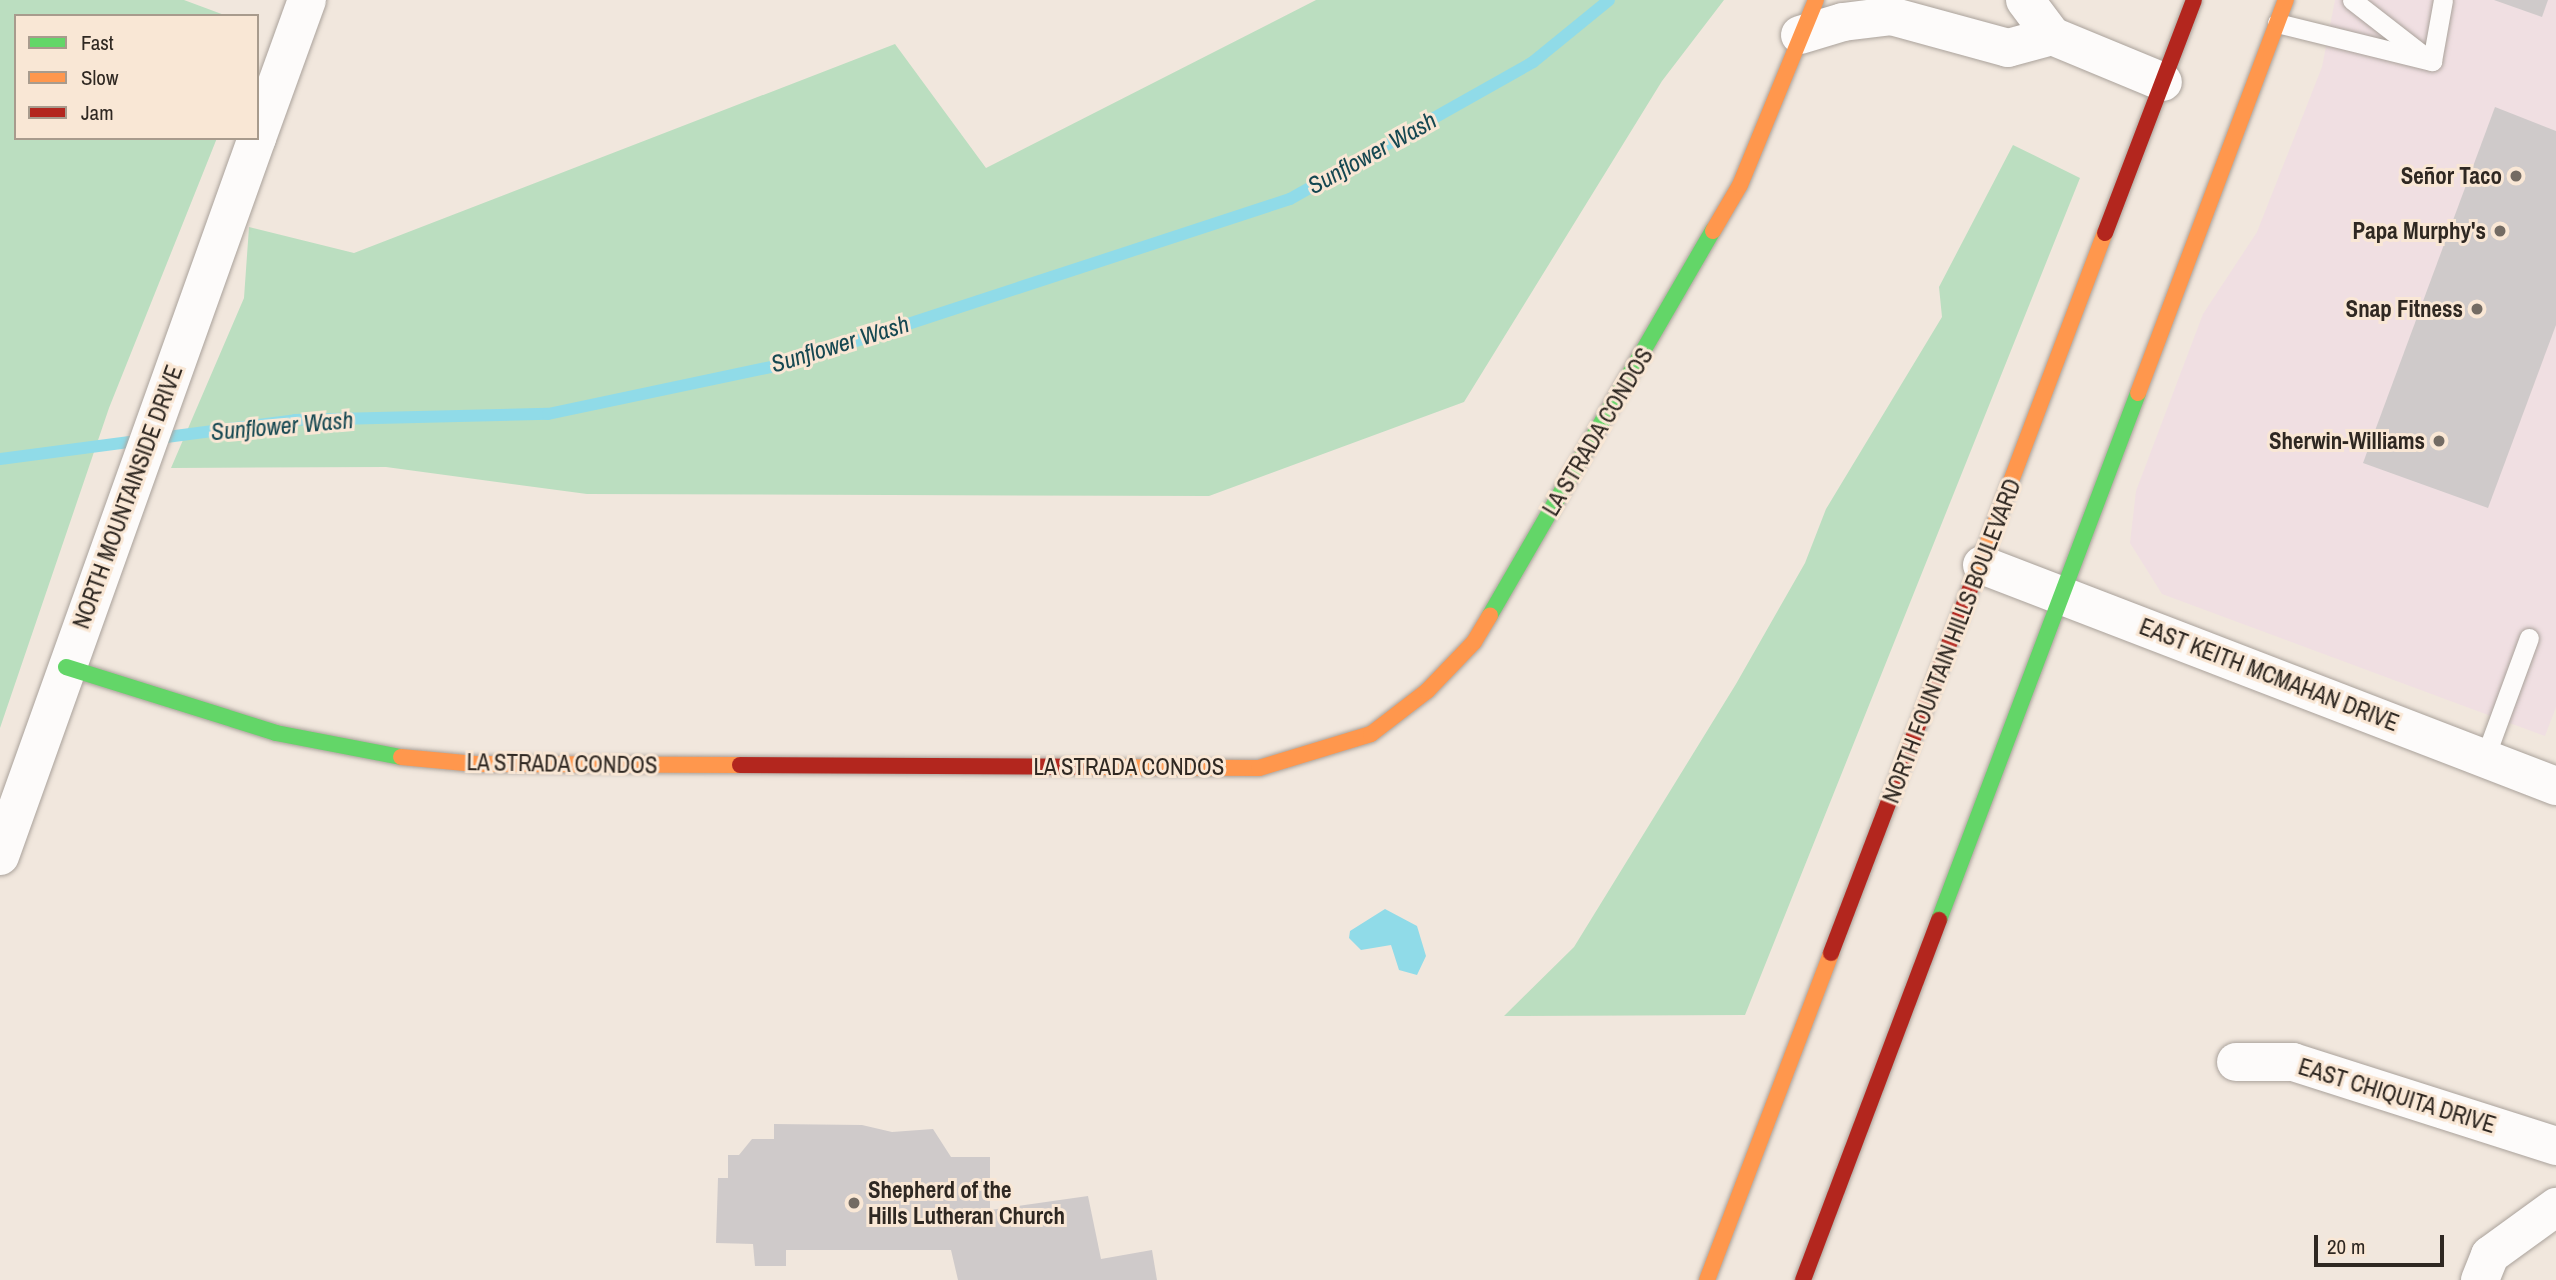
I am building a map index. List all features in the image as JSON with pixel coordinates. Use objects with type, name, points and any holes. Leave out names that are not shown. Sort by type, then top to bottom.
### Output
[{"type":"main road","name":"LA STRADA CONDOS","points":[[66,667],[276,733],[405,758],[476,764],[1259,768],[1371,734],[1427,691],[1474,642],[1740,185],[1816,0]]},
{"type":"main road","name":"NORTH FOUNTAIN HILLS BOULEVARD","points":[[1707,1280],[1982,565],[2194,0]]},
{"type":"main road","points":[[1803,1280],[2063,595],[2272,15],[2286,0]]},
{"type":"street","points":[[2025,0],[2052,36],[2163,82]]},
{"type":"street","name":"NORTH MOUNTAINSIDE DRIVE","points":[[259,131],[294,3]]},
{"type":"street","points":[[1800,35],[1843,22],[1891,16],[2008,48],[2052,36]]},
{"type":"street","name":"NORTH MOUNTAINSIDE DRIVE","points":[[0,856],[256,140]]},
{"type":"street","name":"EAST KEITH MCMAHAN DRIVE","points":[[1982,565],[2556,786]]},
{"type":"street","name":"EAST CHIQUITA DRIVE","points":[[2236,1062],[2293,1062],[2556,1146]]},
{"type":"street","points":[[2480,1280],[2490,1255],[2556,1207]]},
{"type":"lane","points":[[2352,0],[2432,61]]},
{"type":"lane","points":[[2432,61],[2443,0]]},
{"type":"lane","points":[[2272,15],[2432,61]]},
{"type":"lane","points":[[2484,760],[2529,638]]},
{"type":"shaded area","points":[[2335,0],[2556,0],[2556,707],[2545,736],[2162,594],[2130,543],[2136,491],[2203,314],[2257,232],[2322,67]]},
{"type":"green space","points":[[0,0],[184,0],[222,14],[14,14],[14,140],[216,140],[109,408],[0,728]]},
{"type":"green space","points":[[1316,0],[1724,0],[1662,81],[1464,402],[1209,496],[587,494],[386,467],[171,468],[244,298],[249,227],[354,253],[895,44],[986,168]]},
{"type":"green space","points":[[2013,145],[2080,178],[1745,1015],[1504,1016],[1574,947],[1736,684],[1805,563],[1826,509],[1942,317],[1939,287]]},
{"type":"water","points":[[1385,909],[1417,926],[1426,956],[1417,975],[1399,970],[1391,945],[1361,950],[1349,938],[1350,931]]},
{"type":"building","points":[[2494,0],[2548,0],[2542,17]]},
{"type":"building","points":[[2495,107],[2556,131],[2556,325],[2488,508],[2363,463]]},
{"type":"building","name":"Shepherd of the Hills Lutheran Church","points":[[774,1124],[862,1125],[892,1132],[933,1129],[951,1157],[990,1157],[990,1210],[1088,1196],[1101,1259],[1152,1250],[1157,1280],[958,1280],[951,1250],[786,1250],[786,1266],[755,1266],[753,1244],[716,1243],[718,1178],[728,1178],[728,1155],[739,1155],[752,1139],[774,1139]]},
{"type":"waterway","name":"Sunflower Wash","points":[[0,459],[295,420],[548,414],[789,363],[1290,199],[1533,62],[1609,0]]},
{"type":"traffic: fast","points":[[1490,615],[1713,231]]},
{"type":"traffic: fast","points":[[1939,920],[2138,393]]},
{"type":"traffic: fast","points":[[66,667],[276,733],[401,757]]},
{"type":"traffic: slow","points":[[1713,231],[1740,185],[1816,0]]},
{"type":"traffic: slow","points":[[2138,393],[2286,0]]},
{"type":"traffic: slow","points":[[1971,587],[2105,233]]},
{"type":"traffic: slow","points":[[1076,767],[1259,768],[1371,734],[1427,691],[1474,642],[1490,615]]},
{"type":"traffic: slow","points":[[401,757],[476,764],[740,765]]},
{"type":"traffic: slow","points":[[1707,1280],[1831,953]]},
{"type":"traffic: jam","points":[[2105,233],[2194,0]]},
{"type":"traffic: jam","points":[[1831,953],[1971,587]]},
{"type":"traffic: jam","points":[[740,765],[1076,767]]},
{"type":"traffic: jam","points":[[1803,1280],[1939,920]]},
{"type":"place","name":"Señor Taco","points":[[2516,176]]},
{"type":"place","name":"Papa Murphy's","points":[[2500,231]]},
{"type":"place","name":"Snap Fitness","points":[[2477,309]]},
{"type":"place","name":"Sherwin-Williams","points":[[2439,441]]},
{"type":"place","name":"Shepherd of the Hills Lutheran Church","points":[[854,1203]]}]
